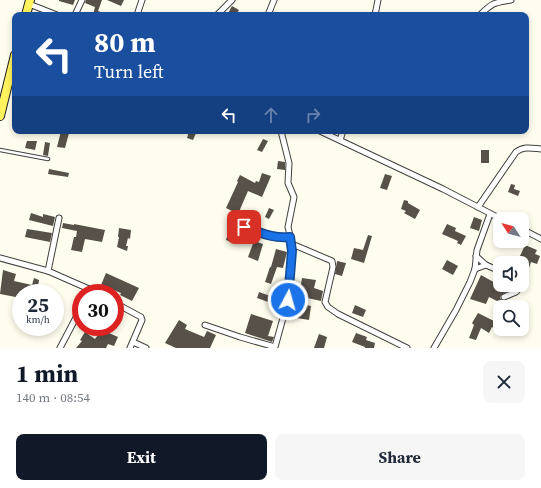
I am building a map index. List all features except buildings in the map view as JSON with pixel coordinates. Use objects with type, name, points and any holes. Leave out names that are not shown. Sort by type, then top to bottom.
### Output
[{"type":"main road","points":[[27,12],[29,2]]},
{"type":"main road","points":[[0,116],[12,67]]},
{"type":"street","points":[[76,12],[82,0]]},
{"type":"street","points":[[138,12],[142,0]]},
{"type":"street","points":[[220,12],[232,0]]},
{"type":"street","points":[[269,12],[274,0]]},
{"type":"street","points":[[376,12],[378,0]]},
{"type":"street","points":[[484,12],[499,1],[511,0]]},
{"type":"street","points":[[29,2],[51,12]]},
{"type":"street","points":[[205,325],[275,348],[288,300],[290,285],[292,244],[288,222],[294,198],[288,183],[289,163],[283,134]]},
{"type":"street","points":[[327,134],[443,188],[493,215]]},
{"type":"street","points":[[340,140],[342,134]]},
{"type":"street","points":[[478,208],[516,152],[520,149],[528,147],[541,149]]},
{"type":"street","points":[[434,348],[463,297],[475,269],[476,256],[490,214]]},
{"type":"street","points":[[48,271],[59,218]]},
{"type":"street","points":[[244,227],[271,237],[290,237]]},
{"type":"street","points":[[529,233],[541,239]]},
{"type":"street","points":[[292,244],[332,261],[333,266],[325,302],[328,307],[338,314],[407,348]]},
{"type":"street","points":[[476,256],[486,265],[493,268]]},
{"type":"street","points":[[0,258],[48,271],[74,284]]},
{"type":"street","points":[[475,269],[486,265]]},
{"type":"street","points":[[504,297],[516,292]]},
{"type":"street","points":[[124,308],[142,318],[141,324],[130,348]]},
{"type":"street","points":[[60,348],[72,325]]},
{"type":"street","points":[[133,342],[146,348]]},
{"type":"lane","points":[[0,150],[48,159]]},
{"type":"route","points":[[244,227],[271,237],[290,237],[292,251],[288,300]]}]
